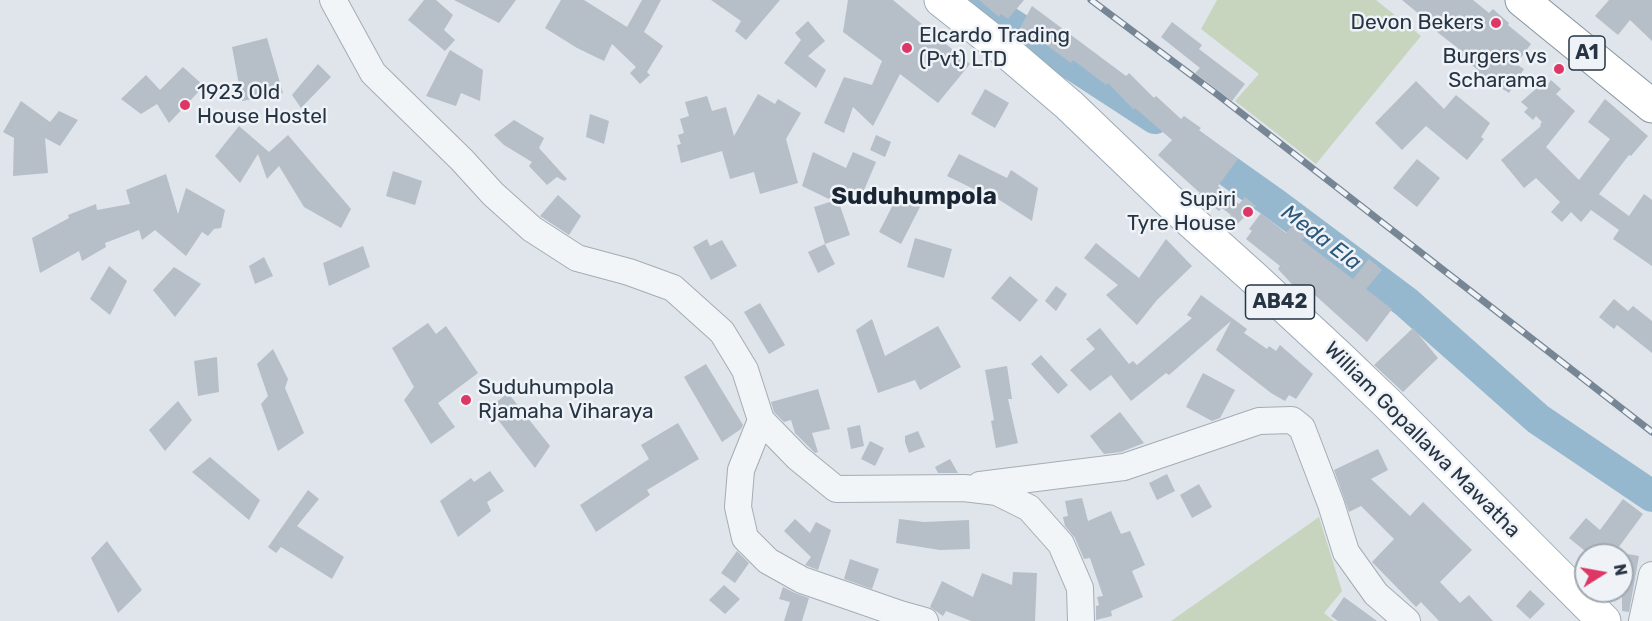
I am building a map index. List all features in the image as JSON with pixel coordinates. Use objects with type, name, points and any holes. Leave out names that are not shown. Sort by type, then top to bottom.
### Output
[{"type":"main road","name":"William Gopallawa Mawatha","points":[[941,0],[1069,105],[1321,341],[1389,405],[1604,621]]},
{"type":"main road","name":"A1","points":[[1522,0],[1652,106]]},
{"type":"street","points":[[333,0],[373,73],[462,160],[493,194],[532,229],[577,258],[629,272],[673,288],[722,332],[745,370],[762,420],[798,458],[836,489],[964,488],[997,492],[1029,508],[1061,544],[1080,588],[1080,621]]},
{"type":"street","points":[[762,420],[741,470],[738,507],[745,538],[768,561],[801,580],[925,621]]},
{"type":"street","points":[[964,488],[1124,467],[1259,421],[1292,420],[1302,428],[1331,504],[1346,552],[1376,594],[1407,621]]},
{"type":"street","points":[[1642,621],[1652,575]]},
{"type":"green space","points":[[1217,0],[1376,0],[1421,36],[1316,164],[1235,101],[1259,74],[1201,29]]},
{"type":"green space","points":[[1319,517],[1342,591],[1324,613],[1334,621],[1171,621]]},
{"type":"building","points":[[424,0],[436,0],[453,15],[444,30],[455,40],[445,51],[408,20]]},
{"type":"building","points":[[454,0],[516,0],[499,23]]},
{"type":"building","points":[[561,0],[584,0],[627,27],[642,0],[661,0],[644,32],[663,46],[647,72],[650,75],[640,84],[630,73],[636,67],[612,44],[604,61],[577,48],[545,28]]},
{"type":"building","points":[[711,0],[780,0],[746,40],[735,31],[741,21]]},
{"type":"building","name":"Elcardo Trading (Pvt) LTD","points":[[848,0],[893,0],[970,64],[938,103],[900,74],[873,126],[853,107],[844,133],[824,123],[844,77],[872,85],[882,61],[843,32]]},
{"type":"building","points":[[979,0],[1024,0],[1008,19],[1001,14],[999,17]]},
{"type":"building","points":[[1402,0],[1473,0],[1489,13],[1493,9],[1531,44],[1516,64],[1524,69],[1509,93],[1478,73],[1479,71],[1456,52],[1459,49],[1428,25],[1430,23]]},
{"type":"building","points":[[1609,0],[1652,0],[1652,41],[1630,20],[1618,35],[1595,16]]},
{"type":"building","points":[[1032,6],[1126,76],[1129,73],[1154,98],[1156,96],[1181,119],[1184,116],[1201,128],[1199,130],[1238,159],[1218,186],[1239,204],[1245,197],[1256,206],[1230,231],[1223,225],[1231,215],[1222,208],[1219,211],[1198,194],[1200,193],[1158,155],[1172,140],[1135,108],[1134,110],[1108,83],[1106,85],[1073,60],[1071,63],[1020,28]]},
{"type":"building","points":[[808,21],[825,41],[808,56],[826,70],[816,88],[784,63],[801,40],[795,33]]},
{"type":"building","points":[[1172,22],[1202,45],[1199,49],[1245,84],[1232,101],[1195,73],[1200,68],[1161,37]]},
{"type":"building","points":[[267,38],[283,93],[242,101],[232,47]]},
{"type":"building","points":[[450,50],[483,70],[480,101],[461,93],[456,106],[426,96]]},
{"type":"building","points":[[318,64],[331,77],[301,108],[292,95]]},
{"type":"building","points":[[183,67],[204,86],[169,123],[157,104],[141,114],[121,99],[146,75],[160,90]]},
{"type":"building","points":[[1551,80],[1561,89],[1556,94],[1575,111],[1546,147],[1579,180],[1610,139],[1588,122],[1605,99],[1648,136],[1631,156],[1629,155],[1599,194],[1629,216],[1644,194],[1652,200],[1652,266],[1613,239],[1619,230],[1591,210],[1581,222],[1571,212],[1562,222],[1551,212],[1560,202],[1536,178],[1524,188],[1501,160],[1541,126],[1542,122],[1536,116],[1533,120],[1524,112],[1528,108],[1521,102],[1539,86],[1540,88],[1543,85],[1546,87]]},
{"type":"building","points":[[1416,81],[1444,109],[1456,95],[1490,123],[1481,137],[1484,139],[1467,160],[1426,126],[1402,150],[1375,123]]},
{"type":"building","points":[[985,89],[1009,103],[995,128],[971,114]]},
{"type":"building","points":[[758,94],[775,104],[778,99],[801,113],[786,139],[798,183],[760,194],[754,172],[730,179],[722,151],[681,163],[677,145],[681,144],[678,135],[684,133],[680,119],[689,116],[685,102],[707,96],[712,111],[726,107],[734,136]]},
{"type":"building","points":[[21,101],[50,122],[59,111],[78,120],[60,146],[45,138],[48,173],[13,176],[14,138],[3,132]]},
{"type":"building","points":[[590,114],[609,121],[604,144],[586,137]]},
{"type":"building","points":[[514,120],[544,138],[539,148],[567,179],[564,181],[557,177],[547,185],[529,166],[532,162],[504,145],[494,135]]},
{"type":"building","points":[[239,126],[269,152],[288,135],[351,209],[341,228],[304,207],[279,166],[267,179],[258,154],[240,183],[215,156]]},
{"type":"building","points":[[876,135],[891,142],[885,157],[870,150]]},
{"type":"building","points":[[813,152],[846,168],[853,152],[876,162],[859,202],[835,191],[850,235],[825,244],[814,207],[833,201],[802,186]]},
{"type":"building","points":[[959,154],[1007,178],[1011,170],[1038,188],[1032,221],[984,190],[982,193],[947,176]]},
{"type":"building","points":[[1417,159],[1440,178],[1417,207],[1393,188]]},
{"type":"building","points":[[393,171],[422,181],[415,205],[386,196]]},
{"type":"building","points":[[166,174],[178,214],[186,188],[225,210],[221,228],[214,229],[208,236],[202,232],[186,256],[155,230],[142,240],[139,230],[105,243],[106,247],[82,261],[79,251],[40,273],[32,238],[69,218],[68,215],[96,204],[97,210],[130,204],[126,190]]},
{"type":"building","points":[[900,191],[922,203],[901,244],[879,232]]},
{"type":"building","points":[[558,195],[581,216],[569,235],[540,216]]},
{"type":"building","points":[[1303,212],[1315,223],[1302,240],[1353,279],[1369,259],[1382,270],[1366,289],[1392,309],[1367,342],[1306,287],[1300,293],[1278,269],[1280,266],[1246,239],[1252,231],[1249,229],[1261,213],[1286,233]]},
{"type":"building","points":[[915,238],[952,249],[944,278],[907,267]]},
{"type":"building","points":[[707,239],[710,246],[722,240],[737,266],[711,280],[693,247]]},
{"type":"building","points":[[1166,239],[1192,266],[1157,300],[1137,325],[1106,295],[1118,285],[1084,258],[1096,243],[1139,278]]},
{"type":"building","points":[[825,244],[835,264],[818,273],[808,252]]},
{"type":"building","points":[[363,246],[370,267],[329,286],[323,263]]},
{"type":"building","points":[[264,257],[273,276],[255,284],[249,266]]},
{"type":"building","points":[[109,266],[127,281],[110,315],[90,299]]},
{"type":"building","points":[[174,267],[201,284],[175,317],[153,290]]},
{"type":"building","points":[[1010,276],[1038,300],[1020,322],[991,298]]},
{"type":"building","points":[[1056,286],[1067,294],[1056,311],[1045,301]]},
{"type":"building","points":[[1201,295],[1247,329],[1244,333],[1267,349],[1269,346],[1276,351],[1280,345],[1313,374],[1296,399],[1289,395],[1285,401],[1271,393],[1216,350],[1231,321],[1169,375],[1166,373],[1131,401],[1111,375],[1090,391],[1070,370],[1095,349],[1086,339],[1100,328],[1129,364],[1133,361],[1137,365],[1192,318],[1187,315]]},
{"type":"building","points":[[1614,299],[1628,311],[1633,306],[1652,321],[1652,353],[1617,325],[1614,329],[1599,317]]},
{"type":"building","points":[[760,303],[785,345],[769,354],[744,312]]},
{"type":"building","points":[[872,319],[885,356],[938,326],[961,367],[920,390],[915,380],[878,393],[856,330]]},
{"type":"building","points":[[428,323],[436,334],[446,326],[478,373],[438,403],[455,427],[431,444],[404,400],[414,387],[392,348]]},
{"type":"building","points":[[1413,328],[1438,358],[1403,392],[1374,365]]},
{"type":"building","points":[[273,349],[288,379],[285,388],[304,433],[278,451],[261,404],[268,396],[257,364]]},
{"type":"building","points":[[1041,355],[1068,385],[1058,394],[1031,364]]},
{"type":"building","points":[[217,357],[219,392],[198,396],[194,361]]},
{"type":"building","points":[[706,364],[743,425],[741,429],[722,442],[684,377]]},
{"type":"building","points":[[1007,366],[1012,399],[1008,399],[1018,443],[996,448],[991,421],[994,420],[985,370]]},
{"type":"building","points":[[1203,373],[1235,390],[1220,418],[1212,421],[1186,407]]},
{"type":"building","points":[[818,389],[830,429],[812,433],[818,452],[815,453],[795,433],[791,420],[784,422],[774,412],[771,402]]},
{"type":"building","points":[[508,393],[550,446],[535,468],[489,408]]},
{"type":"building","points":[[178,401],[192,420],[165,451],[149,430]]},
{"type":"building","points":[[1120,412],[1144,443],[1121,452],[1104,454],[1090,436]]},
{"type":"building","points":[[678,423],[699,459],[647,490],[650,495],[596,532],[580,505],[649,459],[641,445]]},
{"type":"building","points":[[860,425],[864,446],[851,449],[847,428]]},
{"type":"building","points":[[918,431],[925,447],[909,453],[905,436]]},
{"type":"building","points":[[870,441],[884,448],[875,466],[861,459]]},
{"type":"building","points":[[1378,449],[1388,470],[1371,479],[1410,516],[1423,502],[1472,550],[1440,582],[1460,603],[1469,595],[1493,621],[1439,621],[1421,602],[1416,607],[1372,562],[1394,539],[1361,506],[1349,512],[1334,470]]},
{"type":"building","points":[[210,457],[260,500],[249,520],[192,472]]},
{"type":"building","points":[[950,459],[958,473],[938,473],[935,467]]},
{"type":"building","points":[[490,471],[504,491],[487,502],[491,511],[458,537],[440,501],[471,478],[474,482]]},
{"type":"building","points":[[1167,474],[1175,491],[1157,500],[1149,483]]},
{"type":"building","points":[[1199,484],[1212,507],[1192,518],[1180,495]]},
{"type":"building","points":[[308,490],[319,499],[297,526],[344,557],[332,579],[281,547],[276,553],[268,547]]},
{"type":"building","points":[[1082,498],[1088,521],[1111,511],[1121,534],[1130,531],[1145,565],[1132,571],[1143,597],[1111,611],[1112,616],[1096,620],[1096,606],[1099,605],[1097,597],[1103,596],[1090,558],[1084,559],[1075,538],[1065,526],[1063,517],[1068,516],[1065,501]]},
{"type":"building","points":[[1623,499],[1643,514],[1622,543],[1575,543],[1569,538],[1586,518],[1600,530]]},
{"type":"building","points":[[795,519],[810,533],[816,522],[831,530],[818,570],[805,565],[811,557],[784,531]]},
{"type":"building","points":[[899,519],[924,522],[969,520],[970,549],[940,550],[896,543]]},
{"type":"building","points":[[107,541],[142,590],[118,613],[91,558]]},
{"type":"building","points":[[737,551],[749,563],[735,583],[721,573]]},
{"type":"building","points":[[1634,555],[1639,556],[1634,584]]},
{"type":"building","points":[[850,559],[879,569],[872,589],[844,579]]},
{"type":"building","points":[[1013,572],[1037,573],[1035,621],[971,621],[946,611],[943,616],[930,607],[942,581],[973,597],[982,573],[1012,585]]},
{"type":"building","points":[[724,585],[740,599],[725,614],[709,600]]},
{"type":"building","points":[[783,587],[809,598],[802,621],[784,621],[790,602],[779,599]]},
{"type":"building","points":[[1530,590],[1545,604],[1530,619],[1516,606]]},
{"type":"building","points":[[1344,597],[1377,621],[1338,621],[1331,616]]},
{"type":"building","points":[[1622,603],[1631,603],[1629,612],[1622,611]]},
{"type":"waterway","name":"Meda Ela","points":[[974,0],[1155,118]]},
{"type":"waterway","name":"Meda Ela","points":[[1193,146],[1406,302],[1538,419],[1652,496]]},
{"type":"railway","points":[[1091,0],[1218,95],[1652,432]]},
{"type":"place","name":"Devon Bekers","points":[[1496,23]]},
{"type":"place","name":"Elcardo Trading (Pvt) LTD","points":[[907,48]]},
{"type":"place","name":"Burgers vs Scharama","points":[[1559,69]]},
{"type":"place","name":"1923 Old House Hostel","points":[[185,105]]},
{"type":"place","name":"Supiri Tyre House","points":[[1248,212]]},
{"type":"place","name":"Suduhumpola Rjamaha Viharaya","points":[[466,400]]},
{"type":"district","name":"Suduhumpola","points":[[914,197]]}]
